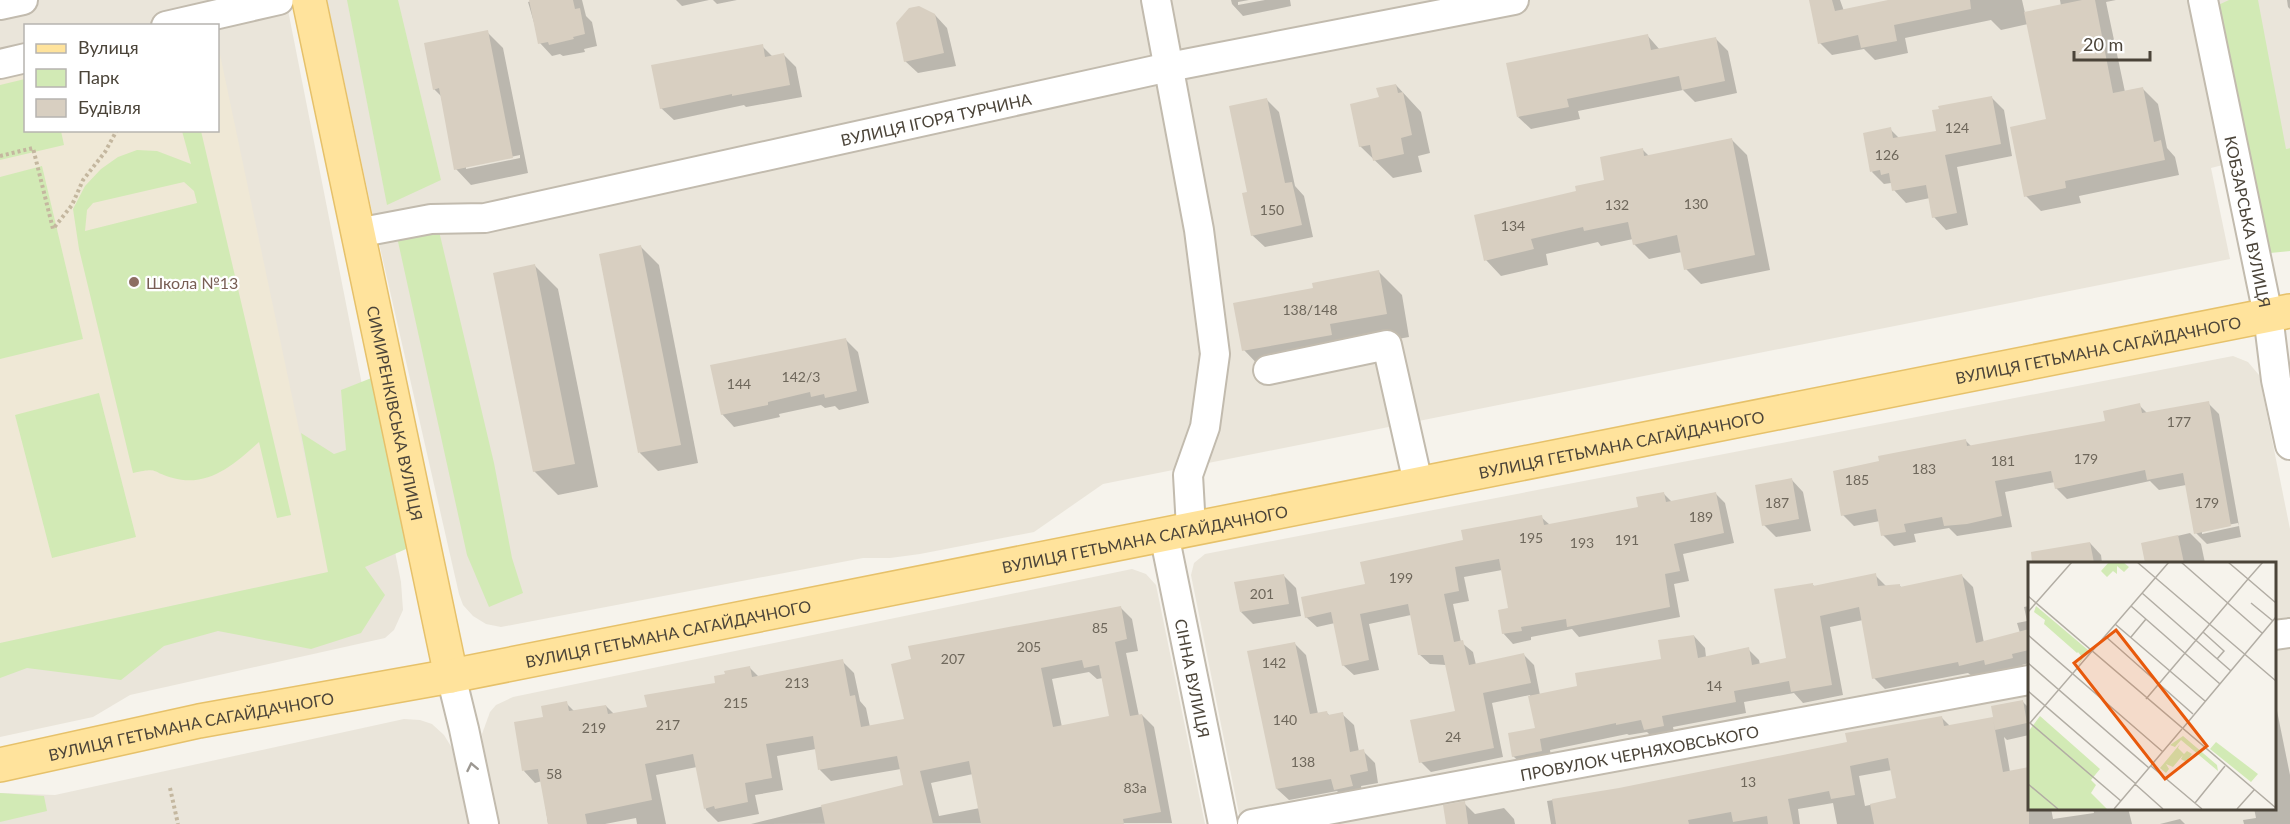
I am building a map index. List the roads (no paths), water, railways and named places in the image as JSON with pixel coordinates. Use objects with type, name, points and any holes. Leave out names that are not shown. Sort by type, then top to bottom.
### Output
[{"type":"main road","name":"СИМИРЕНКІВСЬКА ВУЛИЦЯ","points":[[309,0],[450,676]]},
{"type":"main road","name":"ВУЛИЦЯ ГЕТЬМАНА САГАЙДАЧНОГО","points":[[0,765],[199,721],[450,676],[2279,313]]},
{"type":"street","points":[[0,5],[23,0]]},
{"type":"street","points":[[175,24],[279,0]]},
{"type":"street","name":"СІННА ВУЛИЦЯ","points":[[1156,0],[1199,231],[1215,354],[1205,427],[1188,475],[1178,531],[1223,824]]},
{"type":"street","name":"ВУЛИЦЯ ІГОРЯ ТУРЧИНА","points":[[357,234],[431,219],[485,218],[1169,68],[1514,0]]},
{"type":"street","name":"КОБЗАРСЬКА ВУЛИЦЯ","points":[[2204,0],[2279,313],[2276,380],[2290,445]]},
{"type":"street","points":[[0,64],[24,58]]},
{"type":"street","points":[[1268,370],[1387,345],[1418,483]]},
{"type":"street","points":[[2275,635],[2290,633]]},
{"type":"street","name":"СИМИРЕНКІВСЬКА ВУЛИЦЯ","points":[[450,676],[484,824]]},
{"type":"street","name":"ПРОВУЛОК ЧЕРНЯХОВСЬКОГО","points":[[1252,824],[2028,680]]},
{"type":"place","name":"Школа №13","points":[[134,282]]}]
